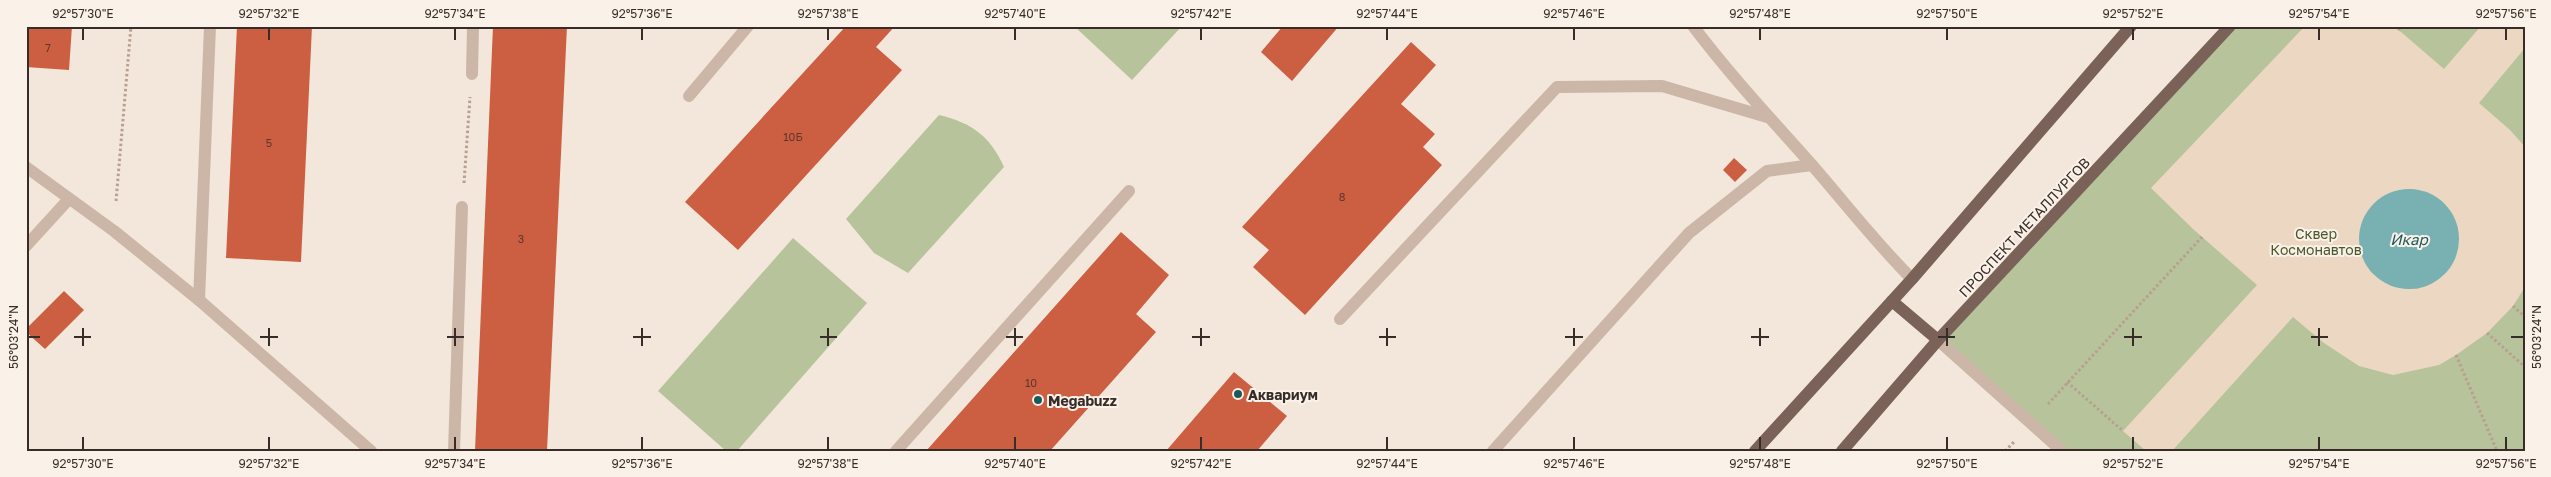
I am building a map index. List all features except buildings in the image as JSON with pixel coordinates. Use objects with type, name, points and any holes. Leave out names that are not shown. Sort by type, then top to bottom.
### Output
[{"type":"main road","points":[[1755,451],[1912,279],[2131,26]]},
{"type":"main road","name":"ПРОСПЕКТ МЕТАЛЛУРГОВ","points":[[1842,451],[1938,340],[2230,26]]},
{"type":"main road","points":[[1892,301],[1938,340]]},
{"type":"street","points":[[199,300],[210,26]]},
{"type":"street","points":[[472,74],[473,26]]},
{"type":"street","points":[[688,96],[748,26]]},
{"type":"street","points":[[1693,26],[1767,117],[1812,165],[1886,254],[1912,279]]},
{"type":"street","points":[[1340,319],[1557,87],[1662,86],[1767,117]]},
{"type":"street","points":[[1492,451],[1689,233],[1766,171],[1812,165]]},
{"type":"street","points":[[26,167],[68,200],[114,231],[199,300],[371,451]]},
{"type":"street","points":[[896,451],[1129,191]]},
{"type":"street","points":[[26,246],[68,200]]},
{"type":"street","points":[[454,451],[462,207]]},
{"type":"street","points":[[1938,340],[2062,451]]},
{"type":"path","points":[[114,231],[131,26]]},
{"type":"path","points":[[462,207],[472,74]]},
{"type":"path","points":[[2006,451],[2067,382],[2202,237]]},
{"type":"path","points":[[2513,306],[2525,317]]},
{"type":"path","points":[[2487,333],[2525,367]]},
{"type":"path","points":[[2456,355],[2497,451]]},
{"type":"path","points":[[2067,382],[2123,431]]},
{"type":"green space","points":[[1074,26],[1182,26],[1132,80]]},
{"type":"green space","name":"Сквер Космонавтов","points":[[2230,26],[2525,26],[2525,451],[2062,451],[1938,340]]},
{"type":"green space","points":[[939,115],[961,122],[979,132],[993,147],[1004,167],[908,273],[874,253],[846,219]]},
{"type":"green space","points":[[793,238],[867,303],[737,451],[726,451],[658,391]]},
{"type":"shaded area","points":[[2305,26],[2394,26],[2444,69],[2481,26],[2525,26],[2525,48],[2479,103],[2510,130],[2525,147],[2525,287],[2513,306],[2487,333],[2439,365],[2393,375],[2359,366],[2324,343],[2293,317],[2172,451],[2146,451],[2123,431],[2257,285],[2193,229],[2151,188]],"holes":[[[2412,189],[2427,192],[2442,201],[2452,213],[2458,228],[2433,283],[2417,289],[2400,288],[2384,282],[2371,272],[2363,257],[2381,198],[2396,191]]]},
{"type":"water","name":"Икар","points":[[2409,189],[2428,193],[2444,204],[2455,220],[2459,239],[2455,258],[2444,274],[2428,285],[2409,289],[2390,285],[2374,274],[2363,258],[2359,239],[2363,220],[2374,204],[2390,193]]},
{"type":"place","name":"Аквариум","points":[[1238,394]]},
{"type":"place","name":"Megabuzz","points":[[1038,400]]}]
